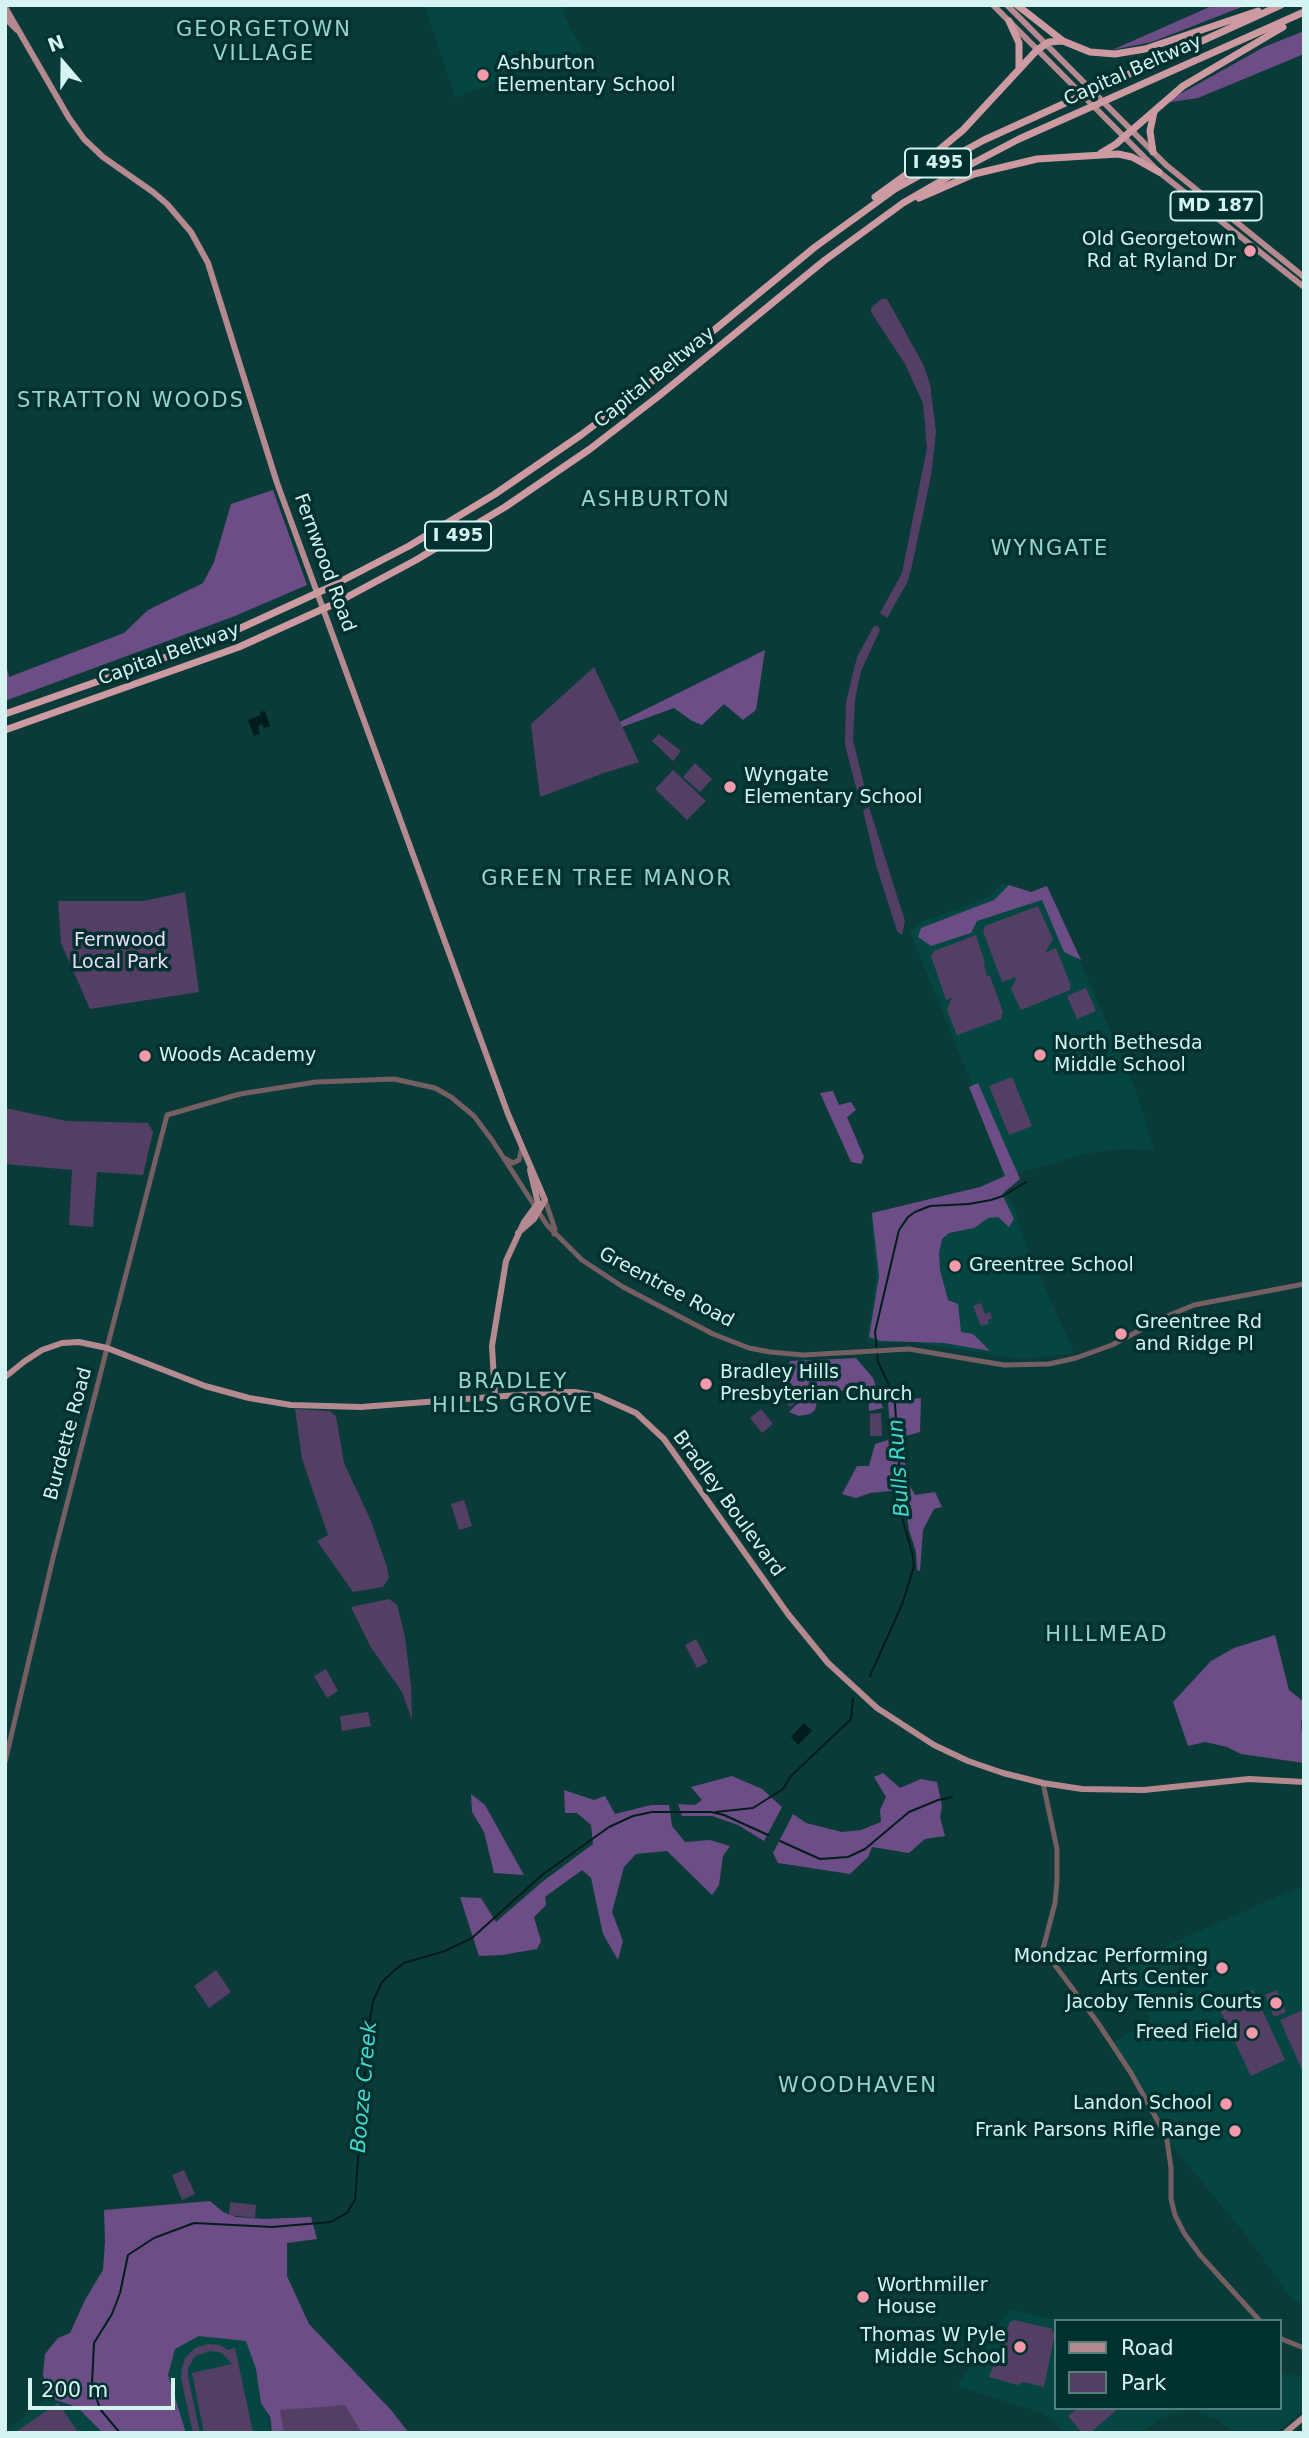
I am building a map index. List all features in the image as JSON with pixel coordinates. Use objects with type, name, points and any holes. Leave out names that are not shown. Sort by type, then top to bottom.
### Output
[{"type":"highway","points":[[1017,5],[1063,41]]},
{"type":"highway","points":[[814,247],[869,201],[947,144],[1045,44],[1063,41],[1101,54],[1130,52],[1218,26],[1274,5]]},
{"type":"highway","name":"Capital Beltway","points":[[5,714],[232,632],[328,588],[420,540],[495,494],[581,435],[651,382],[814,247],[872,204],[921,173],[984,140],[1281,5]]},
{"type":"highway","points":[[1097,155],[1109,149],[1157,107],[1205,72],[1304,13]]},
{"type":"highway","name":"Capital Beltway","points":[[5,730],[195,664],[262,637],[355,593],[461,535],[548,478],[629,420],[825,260],[880,219],[960,170],[1084,110],[1304,13]]},
{"type":"highway","points":[[1009,22],[1020,43],[1018,69]]},
{"type":"highway","points":[[1153,152],[1151,122],[1157,107]]},
{"type":"highway","points":[[880,219],[938,188],[990,169],[1037,159],[1118,155],[1132,157],[1159,172]]},
{"type":"main road","name":"MD 187","points":[[993,5],[1159,172],[1304,287]]},
{"type":"main road","name":"MD 187","points":[[1007,5],[1153,152],[1304,276]]},
{"type":"main road","name":"Fernwood Road","points":[[5,7],[84,139],[103,158],[161,198],[185,223],[196,240],[216,286],[267,454],[522,1147],[545,1200]]},
{"type":"main road","name":"Fernwood Road","points":[[5,18],[17,30]]},
{"type":"main road","name":"Fernwood Road","points":[[527,1158],[538,1198],[537,1211]]},
{"type":"main road","points":[[495,1398],[492,1346],[506,1261],[524,1222],[545,1200]]},
{"type":"main road","name":"Bradley Boulevard","points":[[5,1377],[30,1357],[55,1345],[79,1342],[107,1348],[205,1386],[249,1398],[291,1405],[361,1408],[557,1392],[584,1393],[614,1401],[636,1413],[669,1446],[807,1639],[854,1688],[896,1722],[934,1745],[985,1767],[1043,1783],[1120,1790],[1249,1779],[1304,1782]]},
{"type":"main road","points":[[1285,2433],[1304,2417]]},
{"type":"street","name":"Greentree Road","points":[[167,1115],[240,1094],[295,1084],[363,1080],[410,1081],[444,1092],[467,1109],[505,1159],[554,1234],[582,1260],[623,1287],[705,1330],[760,1350],[792,1355],[919,1350],[1013,1366],[1059,1363],[1112,1345],[1194,1305],[1304,1284]]},
{"type":"street","name":"Burdette Road","points":[[5,1762],[56,1549],[167,1115]]},
{"type":"street","points":[[505,1159],[515,1163],[519,1160],[522,1147]]},
{"type":"street","points":[[545,1200],[555,1228],[554,1234]]},
{"type":"street","points":[[1043,1783],[1057,1850],[1058,1881],[1043,1949],[1098,2023],[1131,2073],[1160,2125],[1167,2140],[1171,2199],[1184,2233],[1200,2255],[1258,2319]]},
{"type":"street","points":[[1281,2339],[1304,2348]]},
{"type":"shaded area","name":"Ashburton Elementary School","points":[[424,5],[565,5],[563,14],[583,51],[455,98]]},
{"type":"shaded area","points":[[1214,5],[1247,5],[1152,42],[1112,50]]},
{"type":"shaded area","points":[[1304,31],[1304,54],[1198,98],[1164,103],[1264,47]]},
{"type":"shaded area","points":[[273,490],[307,585],[235,616],[5,701],[5,660],[9,677],[124,633],[148,610],[203,583],[214,562],[231,504]]},
{"type":"shaded area","points":[[765,650],[756,710],[743,720],[724,704],[702,725],[674,708],[622,727],[620,722]]},
{"type":"shaded area","name":"North Bethesda Middle School","points":[[1003,883],[1031,892],[1047,886],[1135,1087],[1154,1150],[1122,1149],[1083,1154],[1023,1172],[1008,1173],[910,932],[918,923],[987,898]]},
{"type":"shaded area","points":[[1009,885],[1031,892],[1047,886],[1081,960],[1064,952],[1042,900],[977,921],[971,933],[931,946],[918,937],[921,928],[994,900]]},
{"type":"shaded area","points":[[978,1083],[1020,1179],[1002,1194],[1014,1219],[1009,1227],[998,1217],[988,1218],[974,1228],[949,1233],[942,1239],[939,1253],[940,1270],[948,1300],[958,1304],[961,1332],[973,1334],[990,1351],[944,1343],[881,1341],[869,1337],[879,1276],[872,1213],[980,1187],[1005,1176],[969,1087]]},
{"type":"shaded area","points":[[833,1091],[839,1105],[851,1102],[856,1110],[847,1117],[864,1157],[861,1164],[851,1162],[820,1093]]},
{"type":"shaded area","name":"Greentree School","points":[[1000,1185],[1014,1207],[1027,1247],[1074,1353],[1013,1358],[913,1342],[869,1343],[867,1339],[876,1278],[871,1216]]},
{"type":"shaded area","points":[[856,1358],[873,1378],[883,1408],[869,1411],[868,1387],[859,1382],[845,1392],[829,1385],[824,1387],[818,1396],[815,1410],[810,1414],[799,1416],[789,1412],[803,1398],[784,1375],[790,1361]]},
{"type":"shaded area","points":[[921,1398],[920,1432],[906,1436],[905,1476],[915,1495],[935,1492],[942,1507],[934,1509],[923,1530],[920,1571],[917,1570],[916,1552],[909,1530],[903,1492],[870,1493],[856,1498],[842,1494],[857,1466],[869,1466],[875,1444],[891,1439],[888,1402]]},
{"type":"shaded area","points":[[1275,1635],[1289,1690],[1304,1702],[1304,1719],[1301,1721],[1304,1763],[1241,1754],[1227,1747],[1205,1742],[1188,1746],[1173,1702],[1211,1661],[1234,1648]]},
{"type":"shaded area","points":[[883,1773],[900,1788],[921,1779],[937,1782],[942,1806],[940,1817],[945,1836],[925,1839],[909,1853],[872,1847],[868,1857],[850,1874],[778,1863],[773,1853],[793,1814],[806,1823],[842,1832],[861,1830],[881,1822],[880,1810],[886,1797],[874,1777]]},
{"type":"shaded area","points":[[732,1776],[762,1789],[782,1807],[764,1841],[738,1825],[712,1816],[682,1816],[678,1804],[695,1805],[702,1800],[691,1787]]},
{"type":"shaded area","points":[[564,1790],[594,1800],[605,1796],[615,1814],[651,1805],[669,1805],[672,1826],[685,1842],[710,1840],[730,1846],[723,1856],[719,1885],[712,1895],[667,1851],[636,1854],[624,1867],[612,1912],[623,1941],[618,1960],[603,1934],[591,1878],[582,1870],[545,1897],[546,1905],[534,1917],[541,1941],[537,1949],[479,1956],[460,1897],[481,1898],[496,1922],[542,1882],[593,1844],[591,1825],[577,1813],[565,1813]]},
{"type":"shaded area","points":[[471,1794],[485,1805],[524,1875],[494,1873],[484,1832],[472,1812]]},
{"type":"shaded area","name":"Landon School","points":[[1304,1885],[1304,2305],[1291,2299],[1250,2240],[1167,2140],[1112,2044],[1151,2019],[1121,1971],[1168,1945]]},
{"type":"shaded area","points":[[210,2201],[223,2212],[236,2217],[311,2217],[317,2239],[287,2243],[287,2276],[309,2324],[391,2410],[409,2433],[362,2433],[345,2405],[280,2410],[284,2433],[272,2433],[271,2418],[261,2403],[256,2369],[246,2341],[199,2336],[175,2349],[168,2375],[186,2433],[103,2433],[77,2407],[47,2397],[43,2374],[45,2354],[58,2338],[70,2333],[103,2270],[104,2210]]},
{"type":"shaded area","points":[[254,2299],[270,2433],[5,2433],[47,2397],[61,2366]]},
{"type":"shaded area","name":"Thomas W Pyle Middle School","points":[[1010,2309],[1054,2320],[1054,2410],[1190,2410],[1161,2418],[1141,2433],[1064,2433],[1045,2414],[957,2386]]},
{"type":"shaded area","name":"Thomas W Pyle Middle School","points":[[1281,2372],[1304,2378],[1304,2410],[1276,2433],[1235,2433],[1216,2419],[1190,2410],[1281,2410]]},
{"type":"green space","points":[[881,299],[887,299],[923,364],[930,384],[936,432],[931,476],[911,570],[907,583],[887,618],[880,613],[902,573],[927,448],[923,403],[905,364],[871,312],[871,308]]},
{"type":"green space","points":[[874,626],[878,626],[880,630],[861,671],[855,700],[853,740],[865,789],[857,791],[845,745],[846,702],[857,657]]},
{"type":"green space","points":[[594,667],[639,762],[540,797],[531,724]]},
{"type":"green space","points":[[659,734],[681,751],[673,761],[652,741]]},
{"type":"green space","points":[[695,763],[712,779],[700,792],[683,777]]},
{"type":"green space","points":[[673,770],[706,801],[687,820],[655,789]]},
{"type":"green space","points":[[869,807],[905,921],[902,935],[897,931],[876,865],[863,810]]},
{"type":"green space","name":"Fernwood Local Park","points":[[185,892],[199,992],[90,1009],[61,943],[58,901],[144,901]]},
{"type":"green space","points":[[1038,906],[1053,939],[1045,953],[1056,948],[1071,986],[1070,990],[1021,1010],[1011,989],[1017,977],[1002,982],[983,931],[985,926]]},
{"type":"green space","points":[[976,935],[987,976],[990,976],[1003,1012],[1001,1019],[957,1035],[947,1010],[952,998],[946,1000],[931,956],[934,951]]},
{"type":"green space","points":[[1086,988],[1096,1011],[1077,1019],[1067,996]]},
{"type":"green space","points":[[1012,1077],[1032,1126],[1009,1135],[989,1086]]},
{"type":"green space","points":[[5,1108],[66,1121],[148,1123],[153,1132],[143,1175],[97,1172],[93,1227],[69,1225],[72,1170],[5,1164]]},
{"type":"green space","points":[[981,1303],[985,1314],[990,1312],[992,1318],[988,1320],[989,1324],[981,1326],[973,1306]]},
{"type":"green space","points":[[785,1383],[798,1400],[790,1407],[775,1390]]},
{"type":"green space","points":[[295,1409],[329,1411],[336,1416],[344,1463],[371,1521],[386,1564],[389,1578],[383,1587],[353,1592],[317,1541],[328,1535],[302,1459]]},
{"type":"green space","points":[[761,1409],[773,1424],[762,1433],[750,1418]]},
{"type":"green space","points":[[881,1413],[882,1436],[870,1436],[870,1414]]},
{"type":"green space","points":[[464,1500],[472,1526],[459,1530],[451,1504]]},
{"type":"green space","points":[[389,1599],[397,1605],[405,1637],[412,1720],[402,1692],[370,1646],[351,1607]]},
{"type":"green space","points":[[696,1639],[708,1662],[697,1668],[685,1645]]},
{"type":"green space","points":[[326,1669],[338,1691],[327,1698],[314,1676]]},
{"type":"green space","points":[[368,1712],[371,1726],[342,1731],[340,1716]]},
{"type":"green space","points":[[216,1970],[231,1992],[209,2008],[194,1986]]},
{"type":"green space","name":"Freed Field","points":[[1253,1990],[1285,2060],[1251,2076],[1218,2006]]},
{"type":"green space","name":"Jacoby Tennis Courts","points":[[1277,1990],[1286,2012],[1274,2017],[1265,1995]]},
{"type":"green space","name":"Jacoby Tennis Courts","points":[[1304,2010],[1304,2074],[1280,2020]]},
{"type":"green space","points":[[184,2170],[195,2194],[182,2200],[172,2175]]},
{"type":"green space","points":[[230,2202],[256,2205],[255,2218],[229,2215]]},
{"type":"green space","points":[[1014,2320],[1053,2329],[1054,2338],[1044,2387],[1024,2382],[1017,2385],[989,2377],[1010,2322]]},
{"type":"green space","points":[[260,2339],[406,2433],[272,2433]]},
{"type":"green space","points":[[208,2344],[220,2345],[228,2350],[235,2348],[253,2433],[204,2433],[192,2373],[232,2364],[222,2353],[211,2351],[195,2356],[188,2368],[200,2433],[193,2433],[181,2378],[182,2368],[185,2358],[195,2348]]},
{"type":"green space","points":[[58,2403],[79,2433],[14,2433]]},
{"type":"green space","points":[[1076,2410],[1117,2410],[1090,2433],[1082,2433],[1068,2416]]},
{"type":"water","points":[[265,711],[270,726],[258,726],[260,734],[254,736],[248,720]]},
{"type":"water","points":[[804,1723],[812,1731],[798,1745],[791,1737]]},
{"type":"waterway","name":"Bulls Run","points":[[870,1676],[903,1602],[914,1566],[903,1521],[895,1404],[878,1362],[875,1332],[899,1230],[908,1217],[930,1206],[991,1200],[1026,1182]]},
{"type":"waterway","name":"Bulls Run","points":[[716,1812],[753,1808],[783,1789],[791,1776],[851,1719],[853,1699]]},
{"type":"waterway","name":"Booze Creek","points":[[780,1841],[820,1859],[848,1857],[865,1849],[909,1812],[952,1797]]},
{"type":"waterway","name":"Booze Creek","points":[[120,2433],[100,2409],[92,2384],[94,2343],[112,2314],[120,2293],[128,2255],[154,2238],[194,2223],[272,2227],[331,2222],[347,2213],[355,2200],[368,2031],[373,2001],[382,1982],[395,1970],[404,1963],[445,1951],[472,1938],[542,1875],[609,1827],[633,1816],[652,1812],[711,1812],[768,1835]]},
{"type":"place","name":"Ashburton Elementary School","points":[[483,75]]},
{"type":"place","name":"Old Georgetown Rd at Ryland Dr","points":[[1250,251]]},
{"type":"place","name":"Wyngate Elementary School","points":[[730,787]]},
{"type":"place","name":"North Bethesda Middle School","points":[[1040,1055]]},
{"type":"place","name":"Woods Academy","points":[[145,1056]]},
{"type":"place","name":"Greentree School","points":[[955,1266]]},
{"type":"place","name":"Greentree Rd and Ridge Pl","points":[[1121,1334]]},
{"type":"place","name":"Bradley Hills Presbyterian Church","points":[[706,1384]]},
{"type":"place","name":"Mondzac Performing Arts Center","points":[[1222,1968]]},
{"type":"place","name":"Jacoby Tennis Courts","points":[[1276,2003]]},
{"type":"place","name":"Freed Field","points":[[1252,2033]]},
{"type":"place","name":"Landon School","points":[[1226,2104]]},
{"type":"place","name":"Frank Parsons Rifle Range","points":[[1235,2131]]},
{"type":"place","name":"Worthmiller House","points":[[863,2297]]},
{"type":"place","name":"Thomas W Pyle Middle School","points":[[1020,2347]]},
{"type":"district","name":"GEORGETOWN VILLAGE","points":[[264,43]]},
{"type":"district","name":"STRATTON WOODS","points":[[131,402]]},
{"type":"district","name":"ASHBURTON","points":[[656,501]]},
{"type":"district","name":"WYNGATE","points":[[1050,550]]},
{"type":"district","name":"GREEN TREE MANOR","points":[[607,880]]},
{"type":"district","name":"BRADLEY HILLS GROVE","points":[[513,1395]]},
{"type":"district","name":"HILLMEAD","points":[[1107,1636]]},
{"type":"district","name":"WOODHAVEN","points":[[858,2087]]}]
